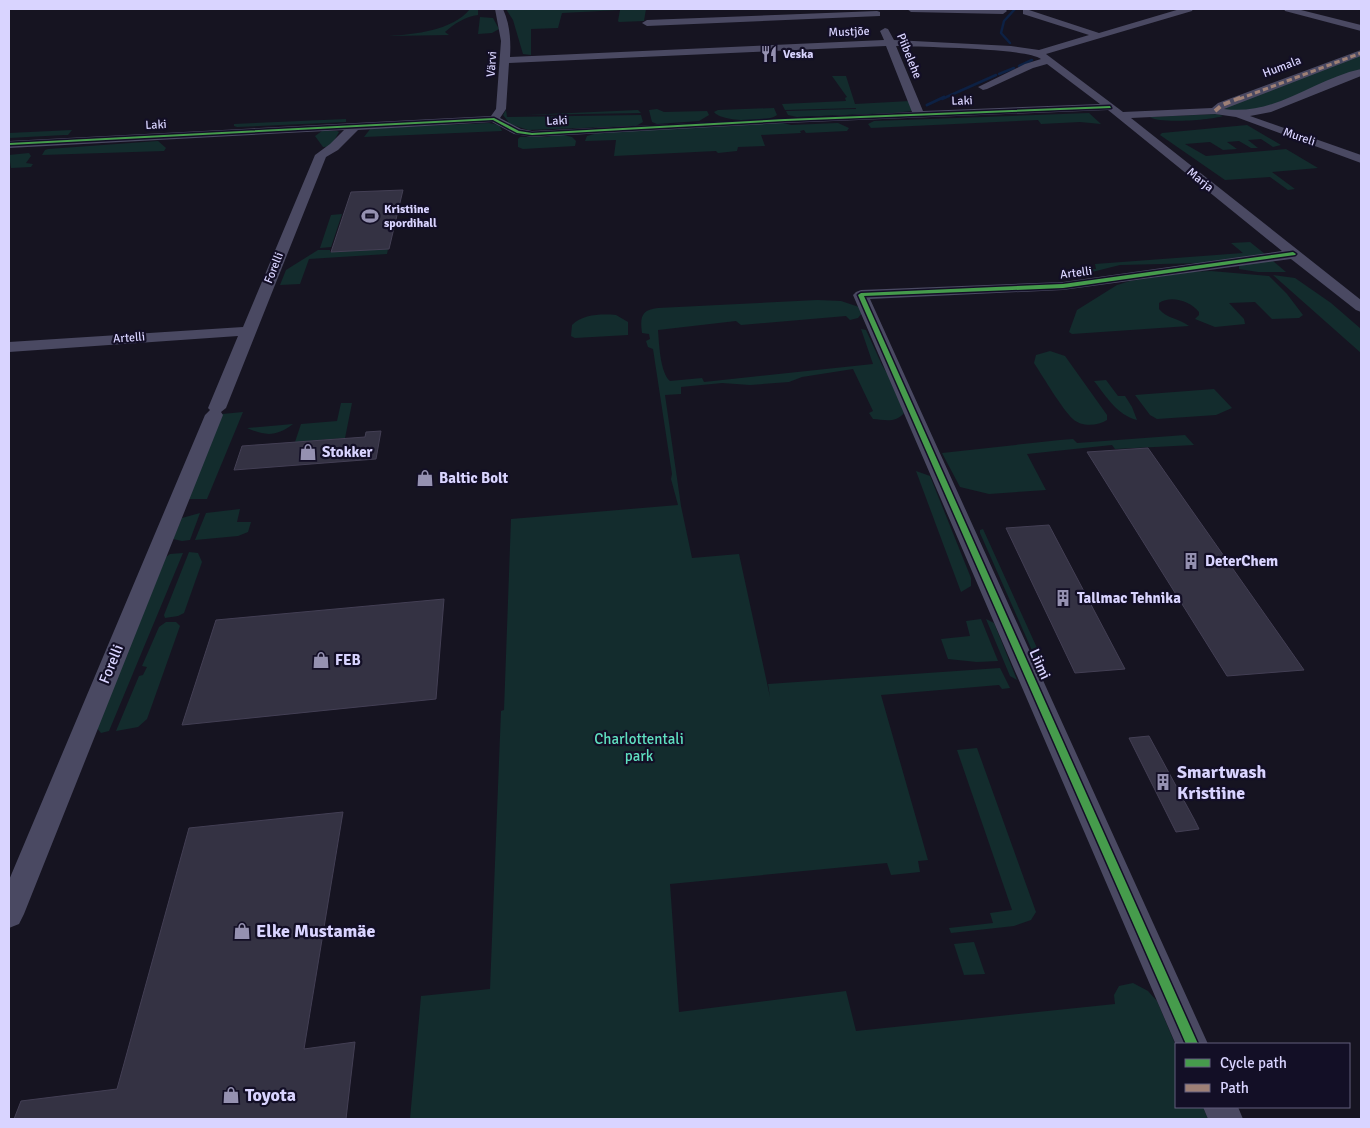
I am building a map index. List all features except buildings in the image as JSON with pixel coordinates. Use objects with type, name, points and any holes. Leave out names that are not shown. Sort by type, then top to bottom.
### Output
[{"type":"street","name":"Värvi","points":[[494,120],[501,109],[506,41],[499,9]]},
{"type":"street","points":[[912,9],[1003,11]]},
{"type":"street","name":"Mustjõe","points":[[505,60],[644,44],[891,43],[973,46],[1039,53],[1189,9]]},
{"type":"street","points":[[1288,9],[1361,28]]},
{"type":"street","points":[[1146,11],[1164,17]]},
{"type":"street","points":[[644,44],[648,19],[875,12]]},
{"type":"street","name":"Piibelehe","points":[[875,12],[891,43],[919,114]]},
{"type":"street","points":[[1026,12],[1100,36]]},
{"type":"street","name":"Marja","points":[[1039,53],[1115,111],[1361,307]]},
{"type":"street","name":"Humala","points":[[1214,111],[1227,103],[1361,53]]},
{"type":"street","points":[[983,87],[1029,66],[1049,60]]},
{"type":"street","name":"Humala","points":[[1115,111],[1214,111],[1238,114],[1267,110],[1361,72]]},
{"type":"street","points":[[1344,79],[1361,84]]},
{"type":"street","name":"Laki","points":[[9,144],[494,120],[518,132],[532,134],[919,114],[1115,111]]},
{"type":"street","name":"Mureli","points":[[1238,114],[1361,159]]},
{"type":"street","points":[[307,129],[316,149],[321,155],[334,148],[355,126]]},
{"type":"street","name":"Forelli","points":[[9,914],[321,155]]},
{"type":"street","name":"Artelli","points":[[861,295],[1063,286],[1293,254]]},
{"type":"street","name":"Liimi","points":[[861,295],[1192,1043]]},
{"type":"street","name":"Artelli","points":[[9,347],[248,331]]},
{"type":"green space","points":[[470,9],[478,9],[478,15],[456,23],[445,32],[449,35],[389,36],[443,27]]},
{"type":"green space","points":[[506,9],[646,9],[644,21],[619,22],[620,10],[562,13],[558,28],[531,29],[531,55],[523,54],[513,20]]},
{"type":"green space","points":[[480,17],[493,18],[499,29],[492,33],[478,34]]},
{"type":"green space","points":[[1361,54],[1361,69],[1267,107],[1252,111],[1226,110],[1224,108]]},
{"type":"green space","points":[[832,76],[846,76],[855,104],[910,101],[912,111],[797,117],[788,115],[786,111],[856,109],[785,110],[782,104],[846,101],[845,98],[847,97]]},
{"type":"green space","points":[[774,108],[777,115],[772,118],[755,120],[726,118],[714,112],[718,110]]},
{"type":"green space","points":[[657,109],[664,112],[707,111],[709,115],[699,121],[657,124],[652,122],[649,110]]},
{"type":"green space","points":[[506,110],[507,117],[641,115],[643,122],[636,126],[528,130],[510,124],[503,115]]},
{"type":"green space","points":[[638,110],[641,113],[526,115]]},
{"type":"green space","points":[[1089,113],[1101,124],[1080,122],[1041,124],[1038,120],[871,128],[868,124],[874,121]]},
{"type":"green space","points":[[1217,114],[1223,116],[1174,121],[1150,117]]},
{"type":"green space","points":[[346,119],[346,122],[234,126],[234,124]]},
{"type":"green space","points":[[780,122],[791,125],[838,123],[849,128],[847,131],[806,133],[804,130],[800,131],[801,133],[761,135],[765,146],[738,147],[737,151],[718,153],[716,151],[614,156],[616,140],[585,141],[587,136],[601,132]]},
{"type":"green space","points":[[489,123],[499,125],[502,131],[364,137],[371,128]]},
{"type":"green space","points":[[1247,125],[1281,145],[1273,147],[1261,139],[1248,140],[1258,148],[1251,148],[1239,141],[1227,142],[1237,149],[1223,150],[1210,142],[1185,144],[1206,156],[1286,149],[1318,168],[1272,172],[1295,189],[1288,190],[1270,177],[1225,180],[1160,135],[1162,133]]},
{"type":"green space","points":[[72,130],[68,135],[9,138],[9,133]]},
{"type":"green space","points":[[322,131],[339,132],[331,145],[323,147],[315,136]]},
{"type":"green space","points":[[559,134],[572,137],[576,141],[575,146],[523,149],[518,147],[518,139],[520,137],[546,137]]},
{"type":"green space","points":[[158,141],[166,148],[164,151],[42,155],[48,149]]},
{"type":"green space","points":[[29,153],[31,156],[26,163],[33,164],[31,167],[11,168],[9,155]]},
{"type":"green space","points":[[342,214],[331,247],[320,248],[331,215]]},
{"type":"green space","points":[[1250,242],[1265,254],[1203,263],[1120,265],[1088,273],[1080,270],[1096,269],[1095,264],[1243,253],[1231,243]]},
{"type":"green space","points":[[388,249],[387,254],[309,259],[300,284],[280,285],[286,270],[318,250],[330,250],[330,252]]},
{"type":"green space","points":[[1273,261],[1286,272],[1258,272],[1239,269],[1239,264]]},
{"type":"green space","points":[[1211,271],[1269,276],[1287,294],[1303,315],[1299,318],[1272,319],[1255,302],[1229,303],[1244,319],[1245,324],[1215,327],[1195,319],[1199,312],[1191,305],[1180,300],[1169,299],[1159,303],[1159,309],[1166,315],[1189,326],[1072,334],[1069,332],[1077,310],[1117,285],[1130,281],[1190,272]]},
{"type":"green space","points":[[1273,275],[1295,278],[1331,303],[1361,329],[1361,353]]},
{"type":"green space","name":"Charlottentali park","points":[[817,300],[841,301],[859,307],[862,313],[858,318],[850,320],[846,316],[741,325],[736,321],[658,330],[662,365],[670,381],[702,378],[704,382],[873,364],[861,329],[866,330],[904,413],[894,420],[873,419],[869,413],[873,411],[853,369],[802,377],[789,382],[750,385],[722,383],[681,387],[681,394],[665,395],[681,506],[692,558],[739,554],[770,697],[768,684],[1000,668],[1010,688],[1002,689],[999,685],[881,695],[928,860],[918,861],[920,872],[891,875],[887,863],[670,884],[679,1012],[846,991],[856,1031],[1115,1004],[1114,995],[1119,986],[1133,983],[1148,991],[1157,1001],[1175,1044],[1175,1108],[1203,1108],[1208,1119],[410,1119],[421,996],[490,989],[501,711],[504,710],[511,519],[678,505],[671,479],[672,474],[653,349],[648,347],[646,341],[650,339],[649,334],[642,333],[641,323],[643,315],[648,310]]},
{"type":"green space","points":[[598,315],[616,315],[628,322],[628,335],[575,338],[571,336],[572,325],[576,321]]},
{"type":"green space","points":[[1050,351],[1065,356],[1107,415],[1107,420],[1094,424],[1076,422],[1058,401],[1034,363],[1036,355]]},
{"type":"green space","points":[[1106,380],[1118,396],[1125,396],[1137,420],[1130,418],[1118,409],[1094,381]]},
{"type":"green space","points":[[1214,389],[1232,408],[1216,415],[1157,419],[1150,415],[1135,395]]},
{"type":"green space","points":[[341,403],[352,403],[345,438],[295,442],[301,424],[337,421]]},
{"type":"green space","points":[[243,412],[207,499],[188,499],[222,414]]},
{"type":"green space","points":[[293,424],[281,431],[270,434],[259,433],[247,428]]},
{"type":"green space","points":[[1185,435],[1194,445],[1115,449],[1112,445],[1027,454],[1046,490],[989,494],[960,487],[942,453],[1073,439],[1077,443]]},
{"type":"green space","points":[[916,471],[930,476],[971,578],[971,586],[961,592]]},
{"type":"green space","points":[[240,509],[237,522],[251,522],[248,532],[238,536],[195,540],[206,513]]},
{"type":"green space","points":[[200,513],[190,540],[173,539],[182,518]]},
{"type":"green space","points":[[983,529],[1047,670],[1040,667],[1034,655],[980,533],[980,530]]},
{"type":"green space","points":[[189,552],[198,553],[202,562],[184,613],[165,618],[164,615]]},
{"type":"green space","points":[[183,553],[109,731],[101,733],[96,727],[166,557],[170,554]]},
{"type":"green space","points":[[981,619],[998,661],[977,662],[948,659],[941,639],[970,636],[966,621]]},
{"type":"green space","points":[[986,619],[994,623],[1017,680],[1010,676]]},
{"type":"green space","points":[[166,622],[176,622],[180,626],[147,719],[138,727],[116,731],[139,676],[143,675],[147,667],[142,666],[159,627]]},
{"type":"green space","points":[[977,748],[1036,912],[1031,920],[1014,926],[951,933],[949,928],[993,923],[990,913],[1012,910],[957,750]]},
{"type":"green space","points":[[974,942],[985,974],[964,975],[954,944]]},
{"type":"waterway","points":[[1010,43],[1001,33],[1004,21],[1015,9]]},
{"type":"waterway","points":[[1019,66],[1032,60]]},
{"type":"waterway","points":[[999,74],[1014,68]]},
{"type":"waterway","points":[[942,99],[996,75]]},
{"type":"waterway","points":[[927,105],[944,97]]},
{"type":"marked path","points":[[1215,111],[1222,105],[1361,53]]},
{"type":"cycle path","points":[[9,144],[494,119],[518,132],[532,134],[785,120],[1110,107]]},
{"type":"cycle path","points":[[1192,1043],[861,295],[1063,286],[1293,254]]},
{"type":"place","name":"Veska","points":[[769,54]]},
{"type":"place","name":"Kristiine spordihall","points":[[370,216]]},
{"type":"place","name":"Stokker","points":[[308,452]]},
{"type":"place","name":"Baltic Bolt","points":[[425,478]]},
{"type":"place","name":"DeterChem","points":[[1191,561]]},
{"type":"place","name":"Tallmac Tehnika","points":[[1063,598]]},
{"type":"place","name":"FEB","points":[[321,660]]},
{"type":"place","name":"Smartwash Kristiine","points":[[1163,782]]},
{"type":"place","name":"Elke Mustamäe","points":[[242,931]]},
{"type":"place","name":"Toyota","points":[[231,1095]]}]
